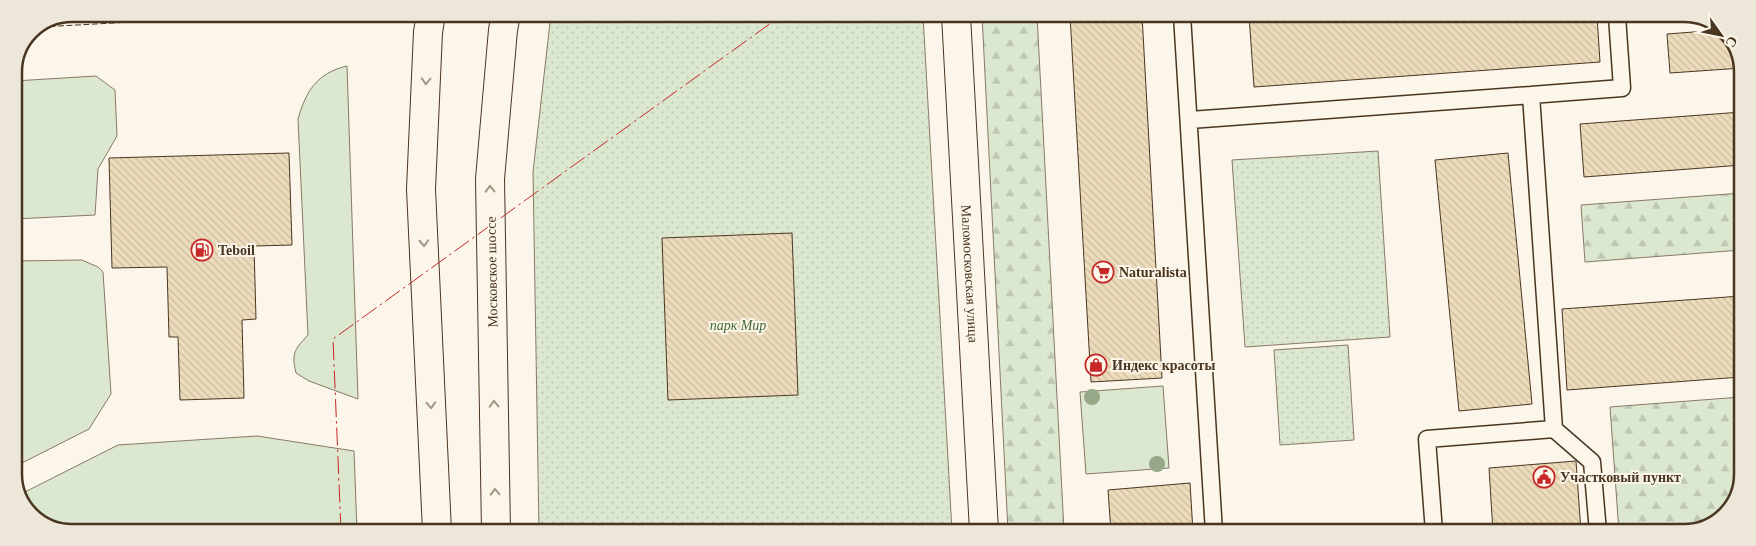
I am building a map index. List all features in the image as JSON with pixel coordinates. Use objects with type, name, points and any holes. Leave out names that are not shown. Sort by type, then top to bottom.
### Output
[{"type":"main road","points":[[430,22],[428,32],[421,189],[437,524]]},
{"type":"main road","name":"Московское шоссе","points":[[496,524],[490,179],[504,22]]},
{"type":"main road","name":"Маломосковская улица","points":[[956,22],[984,524]]},
{"type":"lane","points":[[1183,22],[1214,524]]},
{"type":"lane","points":[[1190,120],[1622,88],[1617,22]]},
{"type":"lane","points":[[1532,95],[1554,429],[1592,462],[1597,524]]},
{"type":"lane","points":[[1433,524],[1427,439],[1554,429]]},
{"type":"green space","name":"парк Мир","points":[[550,22],[923,22],[952,524],[539,524],[533,172]]},
{"type":"green space","points":[[982,22],[1037,22],[1064,524],[1008,524]]},
{"type":"green space","points":[[347,66],[358,399],[309,381],[296,373],[294,361],[297,348],[308,335],[298,119],[309,92],[320,78]]},
{"type":"green space","points":[[96,76],[115,90],[117,136],[98,169],[95,215],[22,219],[22,81]]},
{"type":"green space","points":[[1378,151],[1390,337],[1245,347],[1232,160]]},
{"type":"green space","points":[[1733,194],[1733,251],[1585,262],[1581,205]]},
{"type":"green space","points":[[82,260],[98,267],[103,272],[111,394],[89,429],[23,462],[22,261]]},
{"type":"green space","points":[[1348,345],[1354,440],[1280,445],[1274,350]]},
{"type":"green space","points":[[1163,386],[1169,468],[1086,474],[1080,392]]},
{"type":"green space","points":[[1734,398],[1734,473],[1730,493],[1719,509],[1700,521],[1690,523],[1618,524],[1610,407]]},
{"type":"green space","points":[[257,436],[354,451],[357,524],[73,524],[60,522],[48,517],[35,506],[26,493],[118,445]]},
{"type":"building","points":[[1070,22],[1142,22],[1162,378],[1091,382]]},
{"type":"building","points":[[1249,22],[1597,22],[1600,62],[1254,87]]},
{"type":"building","points":[[1711,31],[1719,37],[1730,53],[1733,69],[1670,73],[1667,34]]},
{"type":"building","points":[[1733,113],[1733,166],[1584,177],[1580,124]]},
{"type":"building","points":[[289,153],[292,245],[254,246],[256,319],[242,320],[244,398],[180,400],[178,337],[169,337],[167,267],[112,268],[109,158]]},
{"type":"building","points":[[1508,153],[1532,404],[1459,411],[1435,160]]},
{"type":"building","points":[[792,233],[798,395],[668,400],[662,238]]},
{"type":"building","points":[[1734,297],[1734,378],[1567,390],[1562,309]]},
{"type":"building","points":[[1576,461],[1580,524],[1492,524],[1489,468]]},
{"type":"building","points":[[1190,483],[1193,524],[1110,524],[1108,490]]},
{"type":"fence","points":[[52,26],[131,22]]},
{"type":"power","points":[[341,524],[333,339],[772,22]]},
{"type":"place","name":"Teboil","points":[[202,250]]},
{"type":"place","name":"Naturalista","points":[[1103,272]]},
{"type":"place","name":"Индекс красоты","points":[[1096,365]]},
{"type":"place","name":"Участковый пункт","points":[[1544,477]]}]
